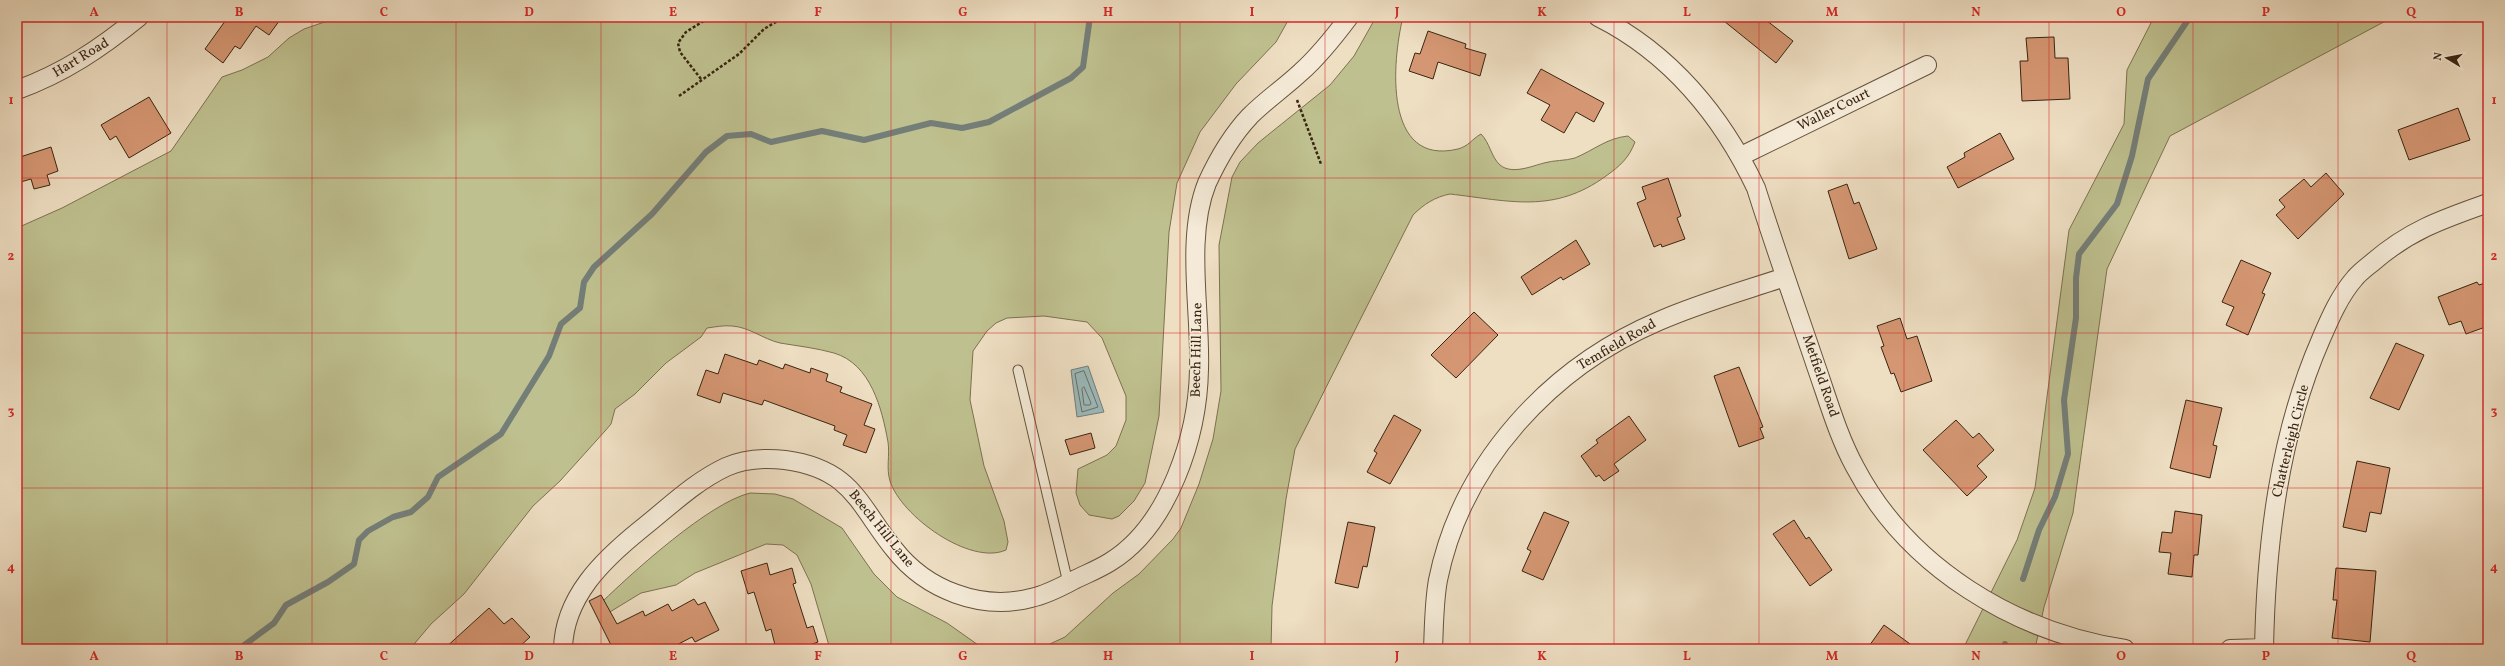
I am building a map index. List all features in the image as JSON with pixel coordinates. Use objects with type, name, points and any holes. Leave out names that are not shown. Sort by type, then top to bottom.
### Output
[{"type":"street","name":"Hart Road","points":[[17,90],[45,80],[76,64],[107,43],[140,17]]},
{"type":"street","name":"Beech Hill Lane","points":[[563,649],[570,614],[584,586],[607,557],[701,481],[730,465],[767,458],[801,462],[831,474],[858,496],[894,550],[914,571],[937,586],[967,598],[999,603],[1032,598],[1068,583],[1111,562],[1138,538],[1160,508],[1182,463],[1195,417],[1200,370],[1197,223],[1206,187],[1222,152],[1249,116],[1302,72],[1327,47],[1349,17]]},
{"type":"street","name":"Metfield Road","points":[[1598,17],[1636,39],[1679,75],[1700,99],[1741,156],[1756,188],[1785,277],[1837,426],[1855,468],[1884,510],[1912,544],[1943,572],[2006,612],[2042,628],[2088,643],[2125,649]]},
{"type":"street","name":"Waller Court","points":[[1741,156],[1927,65]]},
{"type":"street","name":"Chatterleigh Circle","points":[[2264,648],[2272,519],[2282,469],[2298,400],[2331,317],[2355,278],[2390,248],[2425,226],[2488,203]]},
{"type":"street","name":"Temfield Road","points":[[1433,649],[1438,580],[1457,522],[1474,486],[1491,458],[1517,423],[1541,398],[1580,364],[1619,340],[1660,321],[1785,277]]},
{"type":"street","points":[[2230,649],[2264,648]]},
{"type":"lane","points":[[1018,370],[1068,583]]},
{"type":"path","points":[[701,79],[680,52],[678,43],[686,32],[710,17]]},
{"type":"path","points":[[679,96],[701,79],[740,54],[764,29],[784,17]]},
{"type":"path","points":[[1298,101],[1321,164]]},
{"type":"green space","points":[[339,17],[1290,17],[1276,42],[1236,84],[1200,132],[1177,183],[1169,232],[1159,416],[1145,483],[1134,501],[1119,516],[1112,519],[1089,515],[1080,505],[1076,493],[1078,469],[1107,455],[1116,446],[1126,420],[1126,396],[1102,338],[1087,322],[1044,316],[1007,318],[996,323],[987,331],[973,351],[970,400],[984,466],[1004,521],[1008,542],[1006,550],[991,553],[974,551],[939,535],[908,509],[897,495],[890,481],[888,466],[888,442],[878,402],[866,377],[857,367],[847,359],[834,353],[814,348],[780,343],[738,327],[720,326],[707,328],[701,337],[666,363],[635,394],[615,409],[611,424],[560,481],[533,506],[464,594],[431,624],[410,649],[17,649],[17,228],[62,208],[171,151],[222,77],[242,70],[268,57],[289,38],[304,29]]},
{"type":"green space","points":[[1376,17],[1403,17],[1396,59],[1398,106],[1405,127],[1416,142],[1434,150],[1458,149],[1465,146],[1481,134],[1497,162],[1505,168],[1516,170],[1548,162],[1575,158],[1620,137],[1628,136],[1635,142],[1633,148],[1624,161],[1606,176],[1587,188],[1568,196],[1531,202],[1450,194],[1439,197],[1430,202],[1413,215],[1295,449],[1286,499],[1272,606],[1271,649],[1039,649],[1065,637],[1113,593],[1139,574],[1173,539],[1181,528],[1199,484],[1213,439],[1221,391],[1219,245],[1232,177],[1240,162],[1258,143],[1330,85],[1354,56]]},
{"type":"green space","points":[[2154,17],[2393,17],[2170,136],[2107,269],[2073,513],[2044,607],[2035,649],[1963,649],[2017,540],[2035,488],[2069,230],[2124,124],[2127,70]]},
{"type":"green space","points":[[750,493],[775,494],[793,499],[842,528],[874,574],[897,597],[947,623],[981,647],[988,649],[830,649],[811,584],[797,555],[783,545],[766,544],[695,573],[676,585],[641,593],[600,618],[602,602],[652,557],[714,510],[733,499]]},
{"type":"water","points":[[1088,366],[1104,412],[1077,417],[1071,370]]},
{"type":"building","points":[[228,17],[282,17],[269,35],[256,26],[240,49],[235,46],[223,63],[205,49]]},
{"type":"building","points":[[1719,17],[1762,17],[1793,41],[1776,63]]},
{"type":"building","points":[[1428,31],[1466,44],[1465,48],[1486,54],[1480,76],[1438,62],[1433,79],[1409,71],[1415,53],[1420,54]]},
{"type":"building","points":[[2054,37],[2055,58],[2068,58],[2070,99],[2022,101],[2020,61],[2028,61],[2026,38]]},
{"type":"building","points":[[1541,69],[1604,103],[1594,122],[1576,112],[1564,133],[1541,120],[1550,105],[1527,93]]},
{"type":"building","points":[[149,97],[171,133],[129,158],[116,136],[110,140],[101,125]]},
{"type":"building","points":[[2458,108],[2470,140],[2409,160],[2398,130]]},
{"type":"building","points":[[2000,133],[2014,159],[1958,188],[1947,167],[1965,157],[1964,153]]},
{"type":"building","points":[[51,147],[58,171],[47,175],[50,185],[34,189],[31,179],[17,183],[17,158]]},
{"type":"building","points":[[2326,173],[2344,194],[2298,239],[2276,215],[2285,207],[2279,200],[2304,179],[2311,187]]},
{"type":"building","points":[[1668,178],[1681,216],[1677,218],[1685,239],[1662,247],[1661,244],[1654,247],[1637,203],[1646,199],[1642,187]]},
{"type":"building","points":[[1847,184],[1854,204],[1859,202],[1877,249],[1849,259],[1828,191]]},
{"type":"building","points":[[1576,240],[1590,264],[1563,280],[1561,277],[1532,295],[1521,277]]},
{"type":"building","points":[[2241,260],[2271,273],[2262,293],[2265,294],[2248,335],[2226,325],[2234,307],[2222,302]]},
{"type":"building","points":[[2477,282],[2479,285],[2488,282],[2488,310],[2483,312],[2488,326],[2466,334],[2461,321],[2449,325],[2438,297]]},
{"type":"building","points":[[1474,312],[1498,335],[1456,378],[1431,355]]},
{"type":"building","points":[[1900,318],[1907,339],[1917,336],[1932,381],[1901,392],[1894,373],[1891,374],[1881,347],[1884,346],[1877,326]]},
{"type":"building","points":[[2396,343],[2424,355],[2399,410],[2370,398]]},
{"type":"building","points":[[725,354],[757,365],[759,360],[783,369],[785,364],[810,373],[811,368],[828,374],[826,381],[842,387],[840,392],[872,404],[864,425],[875,429],[866,453],[843,445],[847,435],[834,430],[835,426],[764,400],[762,405],[723,393],[720,403],[697,395],[706,370],[718,374]]},
{"type":"building","points":[[1739,367],[1763,427],[1760,428],[1764,438],[1739,447],[1714,376]]},
{"type":"building","points":[[2186,400],[2222,408],[2213,445],[2217,446],[2210,478],[2170,468]]},
{"type":"building","points":[[1394,415],[1421,430],[1390,484],[1367,472],[1377,453],[1374,451]]},
{"type":"building","points":[[1629,416],[1646,440],[1614,464],[1619,471],[1604,481],[1599,475],[1596,477],[1581,456],[1598,443],[1596,440]]},
{"type":"building","points":[[1956,420],[1973,438],[1979,433],[1994,450],[1977,466],[1987,477],[1967,496],[1923,450]]},
{"type":"building","points":[[1091,433],[1095,448],[1070,455],[1065,440]]},
{"type":"building","points":[[2357,461],[2390,468],[2381,514],[2370,512],[2366,532],[2343,527]]},
{"type":"building","points":[[2175,511],[2202,515],[2198,555],[2194,555],[2192,577],[2168,574],[2171,553],[2159,552],[2162,532],[2172,533]]},
{"type":"building","points":[[1544,512],[1569,522],[1543,580],[1522,571],[1531,551],[1527,549]]},
{"type":"building","points":[[1794,520],[1806,539],[1809,537],[1832,570],[1810,586],[1773,534]]},
{"type":"building","points":[[1348,522],[1375,527],[1367,567],[1363,566],[1358,588],[1335,583]]},
{"type":"building","points":[[767,563],[770,575],[792,568],[796,583],[793,584],[807,628],[813,626],[818,642],[810,645],[811,649],[776,649],[771,629],[766,631],[754,592],[748,594],[741,571]]},
{"type":"building","points":[[2336,568],[2376,571],[2370,642],[2332,638],[2337,600],[2333,600]]},
{"type":"building","points":[[601,595],[617,624],[643,611],[645,616],[668,604],[672,611],[694,599],[698,605],[705,602],[719,630],[695,642],[692,637],[669,649],[613,649],[589,601]]},
{"type":"building","points":[[489,608],[504,624],[512,618],[530,637],[517,649],[444,649]]},
{"type":"building","points":[[1884,625],[1917,649],[1867,649]]},
{"type":"waterway","points":[[239,649],[274,623],[286,605],[328,582],[354,564],[359,540],[368,531],[393,517],[411,512],[428,497],[438,477],[501,434],[549,356],[561,324],[580,308],[584,282],[594,267],[652,214],[706,152],[727,136],[751,134],[771,142],[822,131],[864,140],[931,123],[962,128],[989,122],[1071,78],[1083,67],[1090,17]]},
{"type":"waterway","points":[[2023,579],[2039,530],[2055,497],[2068,454],[2064,400],[2076,318],[2076,278],[2079,254],[2117,204],[2132,156],[2148,79],[2190,17]]},
{"type":"waterway","points":[[2004,649],[2005,644]]}]
